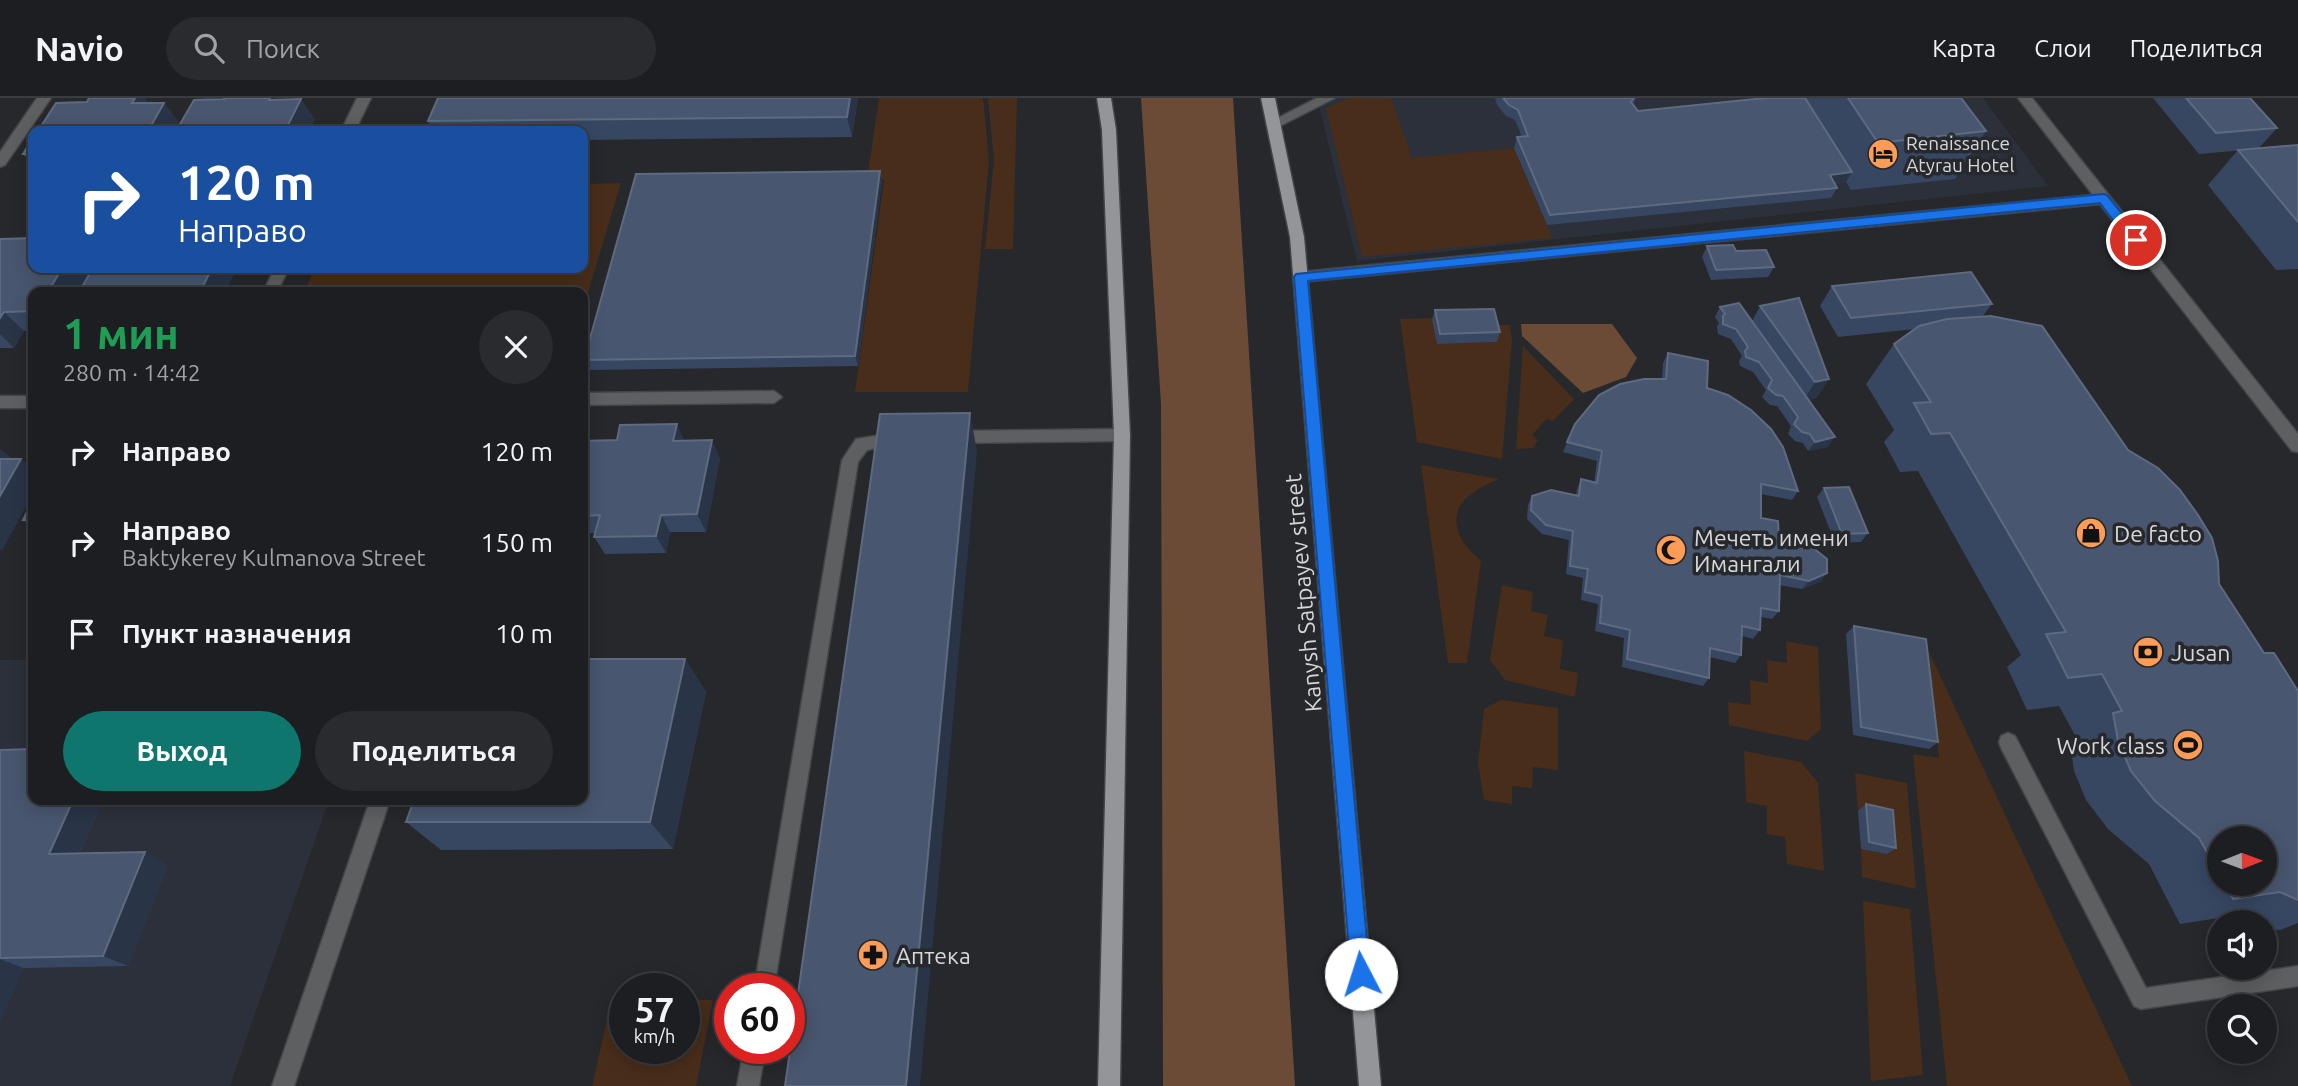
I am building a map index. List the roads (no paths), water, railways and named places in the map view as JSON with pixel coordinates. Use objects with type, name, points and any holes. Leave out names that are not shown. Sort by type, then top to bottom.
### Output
[{"type":"main road","points":[[1104,98],[1108,130],[1122,435],[1109,1086]]},
{"type":"main road","name":"Kanysh Satpayev street","points":[[1268,98],[1297,237],[1370,1086]]},
{"type":"street","points":[[0,162],[44,98]]},
{"type":"street","points":[[350,126],[364,98]]},
{"type":"street","points":[[1273,124],[1328,98]]},
{"type":"street","points":[[2025,98],[2298,446]]},
{"type":"street","points":[[1301,277],[2103,199]]},
{"type":"street","points":[[588,399],[774,397]]},
{"type":"street","points":[[0,402],[28,402]]},
{"type":"street","points":[[939,438],[1122,435]]},
{"type":"street","points":[[767,973],[850,460],[862,444],[888,438],[914,438]]},
{"type":"street","points":[[2008,742],[2141,999],[2298,976]]},
{"type":"street","points":[[283,1086],[378,805]]},
{"type":"street","points":[[748,1086],[751,1064]]},
{"type":"place","name":"Renaissance Atyrau Hotel","points":[[1883,154]]},
{"type":"place","name":"De facto","points":[[2091,533]]},
{"type":"place","name":"Мечеть имени Имангали","points":[[1671,550]]},
{"type":"place","name":"Jusan","points":[[2148,652]]},
{"type":"place","name":"Work class","points":[[2188,745]]},
{"type":"place","name":"Аптека","points":[[873,955]]}]
